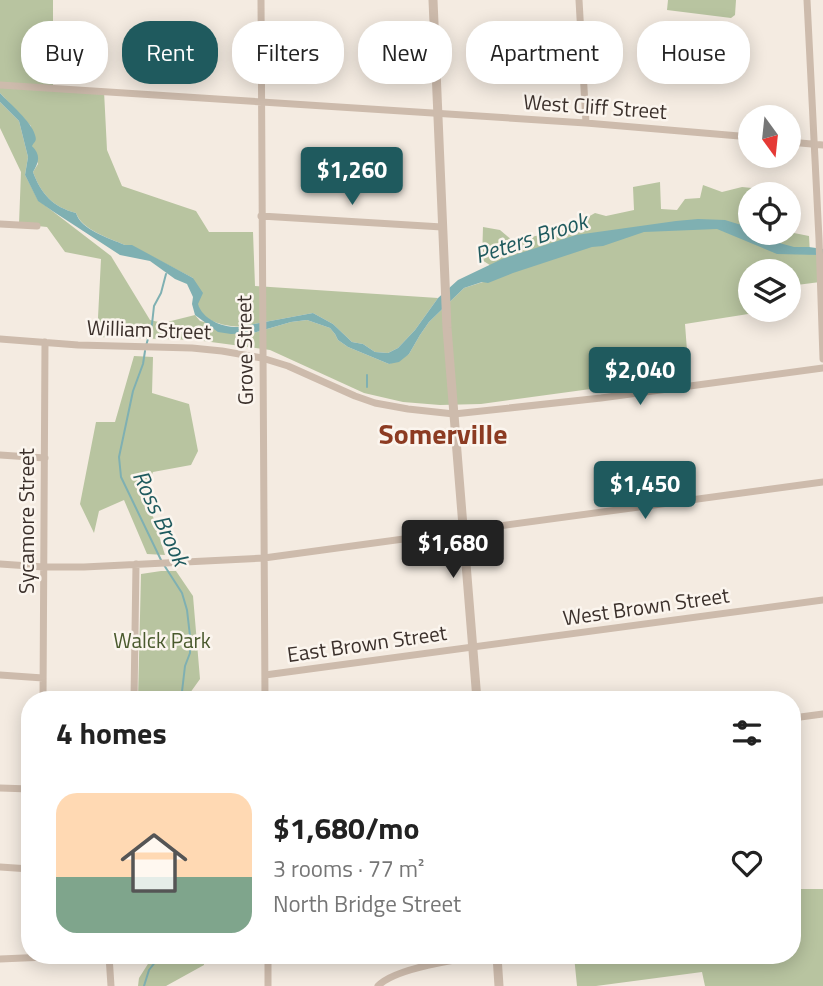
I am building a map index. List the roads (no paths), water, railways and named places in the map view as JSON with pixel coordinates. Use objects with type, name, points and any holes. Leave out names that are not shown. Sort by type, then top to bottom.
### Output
[{"type":"street","name":"Grove Street","points":[[261,0],[265,691]]},
{"type":"street","points":[[433,0],[447,328],[476,691]]},
{"type":"street","points":[[579,0],[586,123]]},
{"type":"street","points":[[807,0],[820,242],[823,359]]},
{"type":"street","name":"West Cliff Street","points":[[0,85],[586,123],[738,137]]},
{"type":"street","points":[[802,143],[823,145]]},
{"type":"street","points":[[261,216],[442,227]]},
{"type":"street","points":[[0,224],[37,226]]},
{"type":"street","name":"William Street","points":[[0,339],[222,351],[288,366],[375,403],[454,414],[823,368]]},
{"type":"street","name":"Sycamore Street","points":[[43,691],[45,342]]},
{"type":"street","points":[[0,455],[45,458]]},
{"type":"street","points":[[0,564],[84,567],[264,558],[823,482]]},
{"type":"street","points":[[134,691],[136,564]]},
{"type":"street","name":"West Brown Street","points":[[473,648],[823,600]]},
{"type":"street","name":"East Brown Street","points":[[265,675],[473,648]]},
{"type":"street","points":[[0,675],[43,678]]},
{"type":"street","points":[[801,717],[823,714]]},
{"type":"street","points":[[0,788],[21,789]]},
{"type":"street","points":[[0,867],[21,868]]},
{"type":"street","points":[[0,959],[21,958]]},
{"type":"street","points":[[110,964],[111,986]]},
{"type":"street","points":[[268,964],[268,986]]},
{"type":"street","points":[[378,986],[391,977],[442,964]]},
{"type":"street","points":[[498,964],[499,986]]},
{"type":"water","points":[[0,93],[33,130],[36,140],[32,146],[38,159],[33,172],[40,187],[54,203],[76,213],[84,224],[96,233],[125,245],[132,245],[193,278],[203,293],[198,304],[201,311],[213,321],[230,326],[246,326],[313,313],[333,324],[352,342],[363,344],[375,352],[388,353],[398,348],[438,298],[458,280],[502,259],[576,235],[698,219],[725,220],[738,224],[738,238],[717,229],[644,232],[488,283],[482,282],[464,288],[429,322],[409,354],[399,362],[389,364],[348,347],[338,340],[330,328],[307,320],[253,333],[218,332],[195,315],[193,297],[187,284],[150,261],[120,255],[38,201],[25,175],[28,157],[19,121],[0,102]]},
{"type":"water","points":[[755,245],[823,249],[823,258],[818,255],[777,254]]},
{"type":"waterway","name":"Ross Brook","points":[[146,346],[154,306],[166,274]]},
{"type":"waterway","name":"Ross Brook","points":[[145,351],[133,391],[119,457],[121,477],[161,560]]},
{"type":"waterway","points":[[367,375],[367,387]]},
{"type":"waterway","name":"Ross Brook","points":[[164,565],[182,593],[187,610],[190,653],[185,666],[182,691]]},
{"type":"waterway","name":"Ross Brook","points":[[144,986],[154,964]]},
{"type":"district","name":"Somerville","points":[[443,434]]},
{"type":"water label","name":"Peters Brook","points":[[531,238]]},
{"type":"park label","name":"Walck Park","points":[[162,641]]}]
